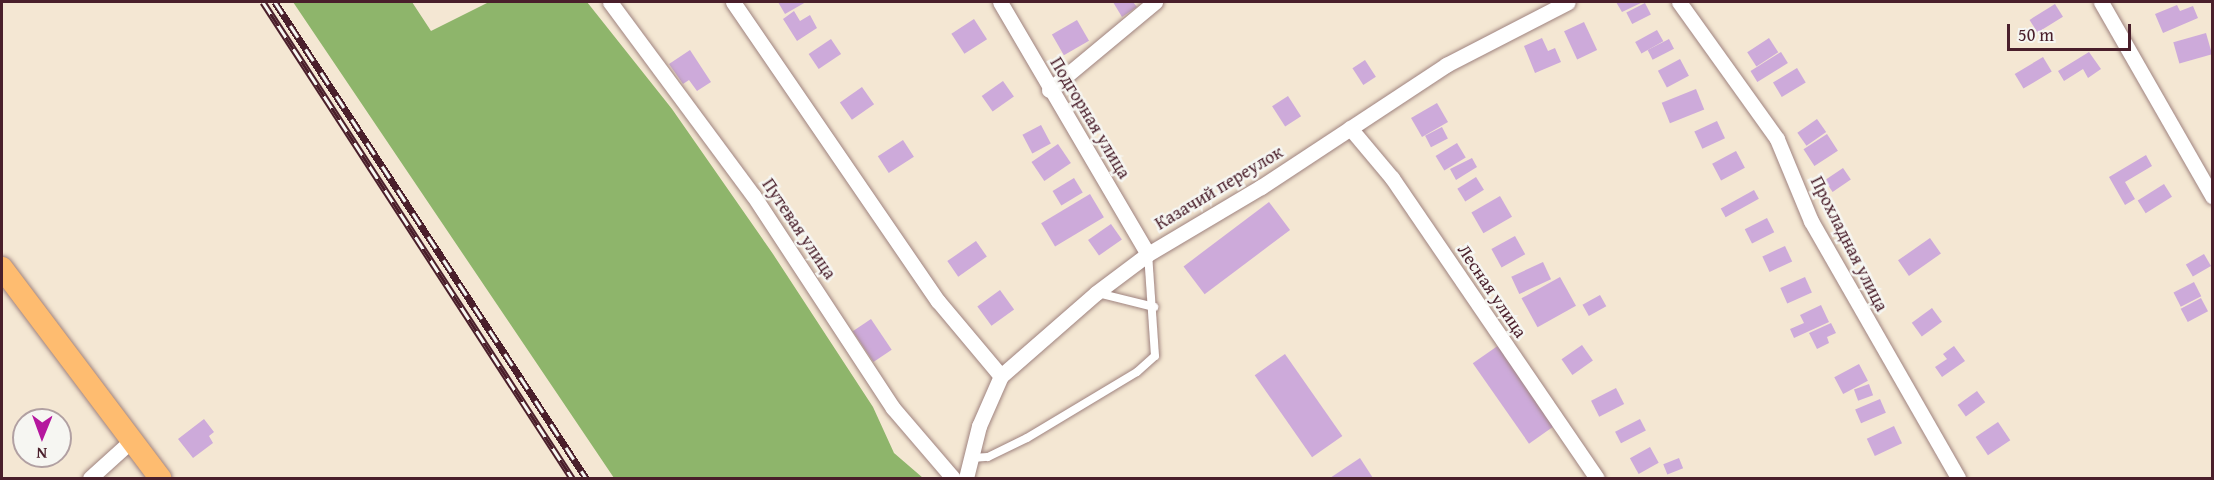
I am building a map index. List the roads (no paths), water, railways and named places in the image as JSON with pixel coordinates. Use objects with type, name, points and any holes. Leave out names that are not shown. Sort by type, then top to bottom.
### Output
[{"type":"main road","points":[[2,268],[160,478]]},
{"type":"street","name":"Путевая улица","points":[[610,2],[753,195],[893,408],[953,478]]},
{"type":"street","points":[[734,2],[938,301],[1001,376]]},
{"type":"street","name":"Подгорная улица","points":[[1000,2],[1049,90],[1148,254]]},
{"type":"street","points":[[1049,90],[1155,2]]},
{"type":"street","name":"Казачий переулок","points":[[966,478],[979,426],[1001,376],[1096,293],[1148,254],[1261,187],[1446,65],[1568,2]]},
{"type":"street","name":"Прохладная улица","points":[[1679,2],[1777,138],[1811,221],[1958,478]]},
{"type":"street","points":[[2101,2],[2212,196]]},
{"type":"street","name":"Лесная улица","points":[[1350,128],[1392,178],[1596,478]]},
{"type":"street","points":[[90,478],[132,440]]},
{"type":"lane","points":[[972,458],[988,457],[1028,438],[1137,372],[1155,356],[1154,307],[1148,254]]},
{"type":"lane","points":[[1096,293],[1154,307]]},
{"type":"railway","points":[[263,2],[572,478]]},
{"type":"railway","points":[[275,2],[586,478]]}]
